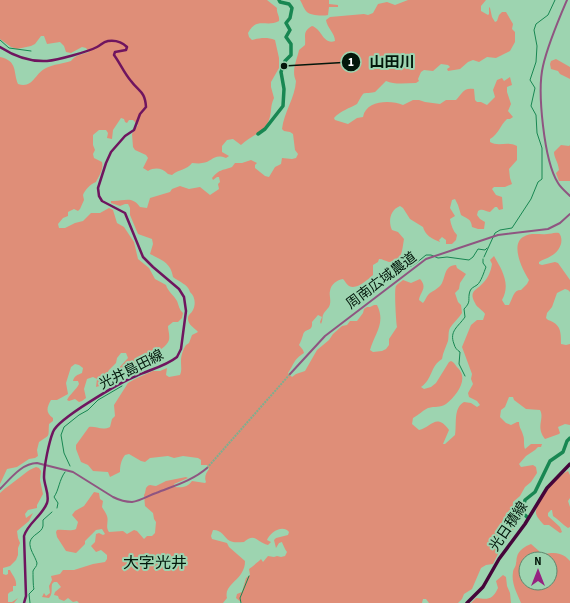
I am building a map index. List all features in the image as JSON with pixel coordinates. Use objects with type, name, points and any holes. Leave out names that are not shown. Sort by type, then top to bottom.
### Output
[{"type":"main road","name":"光井島田線","points":[[0,47],[22,58],[42,61],[62,58],[92,49],[106,42],[117,41],[126,45],[126,50],[115,52],[114,55],[130,80],[142,91],[146,107],[140,114],[134,130],[125,136],[111,152],[98,188],[99,196],[104,203],[125,213],[143,257],[152,267],[179,289],[184,297],[186,305],[181,349],[177,357],[133,377],[109,390],[57,425],[53,431],[44,481],[48,501],[27,529],[24,536],[26,596],[24,603]]},
{"type":"main road","name":"光日積線","points":[[467,603],[482,587],[499,559],[525,524],[547,488],[570,464]]},
{"type":"street","points":[[567,0],[544,62],[541,102],[543,122],[552,167],[558,182],[570,196]]},
{"type":"street","name":"周南広域農道","points":[[290,374],[325,336],[426,259],[494,236],[548,229],[560,223],[570,214]]},
{"type":"street","points":[[0,489],[28,464],[37,463],[73,472],[113,497],[126,501],[142,499],[184,482],[198,475],[206,468]]},
{"type":"shaded area","points":[[0,0],[267,0],[277,8],[279,21],[255,25],[248,33],[252,40],[269,38],[275,40],[279,58],[279,68],[271,82],[274,98],[267,124],[264,128],[241,145],[233,139],[227,140],[222,146],[222,152],[229,156],[226,158],[216,157],[206,162],[192,163],[188,167],[172,175],[158,169],[148,171],[143,168],[148,158],[146,155],[135,150],[133,147],[132,134],[138,125],[133,120],[129,120],[127,123],[121,118],[113,130],[112,139],[107,138],[108,133],[106,130],[99,130],[93,135],[93,145],[95,150],[93,154],[94,158],[102,162],[101,172],[96,182],[86,189],[83,195],[84,200],[80,209],[78,211],[74,209],[68,212],[68,216],[63,218],[58,224],[59,228],[65,228],[83,221],[91,213],[100,213],[109,208],[113,210],[117,223],[124,227],[134,242],[138,259],[149,268],[155,279],[166,285],[168,290],[176,299],[183,313],[182,318],[178,322],[173,322],[168,326],[169,340],[165,346],[154,353],[153,355],[157,358],[154,364],[146,367],[135,366],[126,374],[121,376],[117,373],[117,370],[128,358],[126,353],[121,353],[117,358],[116,363],[106,375],[108,378],[106,384],[96,387],[97,379],[93,377],[87,379],[84,389],[86,398],[79,402],[75,399],[69,401],[67,400],[79,384],[78,381],[73,381],[74,378],[82,373],[83,368],[75,364],[71,367],[66,383],[68,394],[57,400],[51,400],[48,405],[48,412],[53,418],[53,421],[49,424],[49,434],[39,442],[37,450],[38,456],[29,459],[17,467],[7,469],[0,484],[0,57],[10,61],[14,68],[18,84],[23,85],[31,82],[42,70],[46,68],[71,61],[77,56],[89,52],[86,48],[82,47],[71,53],[66,52],[64,46],[60,42],[47,44],[44,36],[41,36],[35,44],[31,46],[17,49],[11,47],[0,39]]},
{"type":"shaded area","points":[[300,0],[329,0],[329,4],[338,5],[338,7],[329,7],[328,15],[313,15],[306,11]]},
{"type":"shaded area","points":[[408,0],[486,0],[481,6],[481,11],[488,15],[489,7],[495,22],[502,12],[506,12],[513,24],[512,29],[515,32],[515,42],[510,51],[496,58],[487,57],[479,62],[473,60],[468,62],[460,69],[448,71],[447,69],[450,67],[448,65],[441,64],[433,71],[424,70],[421,72],[418,79],[419,81],[416,83],[397,83],[386,81],[375,92],[364,94],[357,104],[339,113],[334,118],[335,120],[348,124],[357,118],[363,117],[365,111],[374,104],[386,102],[403,105],[413,100],[419,100],[440,104],[446,100],[456,100],[467,89],[474,89],[475,100],[487,105],[495,97],[493,90],[497,80],[502,78],[504,81],[510,77],[512,85],[507,87],[507,92],[511,104],[508,111],[513,117],[505,121],[495,135],[490,139],[490,142],[517,146],[517,160],[509,169],[512,184],[505,187],[494,187],[492,189],[496,195],[502,197],[503,209],[499,210],[495,207],[490,212],[482,210],[478,211],[477,215],[485,222],[484,229],[472,227],[470,220],[461,215],[455,199],[452,200],[450,208],[455,216],[450,219],[452,228],[457,235],[456,240],[452,244],[446,244],[446,240],[442,237],[439,240],[440,242],[432,238],[425,232],[423,227],[410,219],[400,206],[394,210],[390,223],[392,230],[398,232],[404,239],[401,254],[397,260],[394,261],[389,262],[379,259],[378,262],[373,265],[373,275],[359,286],[349,286],[343,279],[333,284],[330,293],[329,306],[323,315],[321,324],[320,322],[322,317],[318,315],[312,322],[311,328],[305,331],[299,345],[304,353],[296,360],[288,373],[292,377],[305,371],[317,350],[329,340],[333,334],[342,326],[347,325],[350,321],[357,321],[364,309],[374,305],[377,305],[379,311],[380,323],[370,350],[373,352],[386,349],[389,345],[389,339],[397,327],[395,288],[397,285],[403,280],[411,283],[420,279],[423,285],[423,290],[419,300],[423,303],[429,294],[440,286],[449,267],[456,265],[457,268],[466,274],[460,283],[459,289],[455,293],[458,302],[461,305],[462,313],[450,328],[448,341],[442,359],[435,365],[428,380],[421,387],[424,389],[431,387],[436,383],[451,361],[461,372],[462,382],[458,392],[446,404],[427,409],[413,418],[412,424],[419,430],[434,422],[441,422],[449,430],[443,444],[445,444],[455,435],[458,408],[464,402],[471,403],[477,407],[480,405],[477,401],[469,397],[468,393],[473,384],[471,379],[472,374],[462,347],[471,325],[477,320],[483,320],[485,314],[476,305],[472,296],[474,291],[485,281],[489,274],[492,264],[490,260],[494,256],[502,272],[506,283],[506,288],[502,300],[505,305],[509,305],[516,291],[521,290],[529,280],[519,258],[519,241],[523,237],[529,235],[559,233],[561,236],[561,243],[559,249],[550,257],[539,262],[539,264],[558,263],[570,280],[570,292],[565,289],[557,293],[546,318],[558,326],[561,344],[570,344],[570,425],[565,424],[558,427],[559,434],[545,439],[540,426],[540,410],[526,409],[514,400],[513,397],[509,397],[505,407],[501,410],[500,417],[506,423],[511,425],[519,422],[519,426],[524,437],[525,449],[531,444],[542,444],[541,447],[538,447],[526,456],[519,464],[521,467],[533,465],[536,467],[537,473],[531,482],[525,487],[520,496],[513,502],[513,531],[506,541],[501,540],[497,543],[495,547],[498,554],[493,564],[486,565],[481,568],[472,589],[464,594],[458,603],[429,603],[426,599],[423,599],[422,603],[242,603],[236,598],[237,594],[242,592],[246,578],[250,575],[249,569],[261,559],[263,562],[268,556],[285,556],[287,552],[282,542],[279,543],[276,548],[274,540],[276,538],[288,535],[289,532],[283,529],[277,530],[271,534],[267,540],[271,542],[268,545],[253,538],[244,542],[232,542],[221,532],[213,530],[211,536],[212,539],[227,543],[229,547],[245,561],[245,566],[242,572],[227,591],[227,598],[223,603],[79,603],[77,601],[73,602],[68,598],[64,601],[59,599],[58,596],[54,595],[55,592],[61,587],[57,582],[52,584],[49,598],[42,597],[44,593],[46,596],[50,593],[49,586],[52,580],[51,576],[60,574],[63,570],[74,570],[105,562],[107,559],[107,555],[101,550],[96,552],[91,546],[95,542],[96,534],[105,534],[102,529],[96,530],[76,553],[66,551],[57,537],[56,532],[57,530],[76,529],[78,522],[72,515],[75,511],[84,506],[94,492],[99,493],[100,499],[103,501],[102,507],[107,516],[107,528],[109,532],[123,531],[127,534],[134,530],[137,531],[144,539],[155,533],[156,522],[153,513],[145,506],[144,495],[147,486],[156,486],[166,481],[186,477],[188,478],[174,484],[175,487],[185,487],[192,481],[205,483],[205,478],[209,469],[207,465],[201,465],[201,460],[198,458],[183,456],[174,458],[168,456],[150,458],[145,462],[129,454],[125,455],[123,459],[120,472],[110,477],[108,472],[93,471],[88,465],[81,462],[76,449],[76,445],[89,427],[104,429],[110,427],[112,419],[115,416],[114,405],[128,383],[153,371],[160,371],[167,368],[166,375],[169,377],[180,375],[183,351],[189,343],[192,335],[198,332],[190,325],[188,321],[188,316],[193,310],[195,303],[189,289],[173,277],[170,268],[165,262],[150,254],[153,244],[152,239],[138,234],[130,215],[130,208],[128,204],[120,206],[111,203],[111,201],[130,200],[137,203],[140,207],[147,208],[150,198],[170,192],[172,189],[180,186],[189,189],[200,187],[210,195],[219,189],[219,177],[213,180],[212,178],[217,173],[232,167],[235,163],[242,163],[251,160],[257,163],[255,168],[265,176],[269,177],[275,167],[281,164],[282,158],[296,158],[298,154],[295,150],[293,134],[282,129],[295,87],[296,81],[294,69],[299,50],[305,45],[305,34],[307,30],[312,26],[328,41],[335,41],[334,35],[326,20],[330,17],[364,14],[368,15],[373,13],[378,4],[387,2],[395,5]]},
{"type":"shaded area","points":[[556,59],[570,67],[570,79],[560,74],[558,71],[551,69],[551,61]]},
{"type":"shaded area","points":[[561,145],[570,145],[570,181],[559,181],[556,173],[559,170],[554,152]]},
{"type":"shaded area","points":[[36,467],[41,471],[40,480],[43,494],[37,508],[28,510],[25,514],[26,518],[33,513],[29,521],[17,531],[20,543],[16,560],[10,566],[3,568],[3,574],[6,575],[8,574],[8,570],[10,570],[16,584],[16,586],[13,586],[13,591],[8,594],[8,602],[12,602],[18,598],[14,603],[0,603],[0,493],[26,472]]},
{"type":"shaded area","points":[[568,471],[570,475],[570,498],[568,501],[570,507],[570,527],[568,528],[553,516],[552,510],[548,513],[548,516],[560,527],[562,532],[560,533],[549,525],[544,525],[537,517],[536,511],[540,501],[549,489],[564,473]]},
{"type":"shaded area","points":[[531,544],[539,551],[520,551],[524,547]]},
{"type":"shaded area","points":[[558,553],[566,557],[570,561],[570,603],[521,603],[516,592],[513,576],[518,556],[518,591],[558,591]]},
{"type":"shaded area","points":[[503,575],[506,577],[511,603],[471,603],[476,598],[486,599],[494,595],[498,588],[496,581]]},
{"type":"waterway","points":[[258,134],[265,129],[283,106],[284,89],[281,72],[285,61],[291,55],[291,44],[286,37],[290,30],[286,23],[290,18],[292,8],[289,4],[280,2],[279,0]]},
{"type":"waterway","points":[[484,257],[495,233],[500,230],[512,228],[531,199],[538,182],[542,179],[542,148],[537,133],[536,115],[531,106],[535,88],[530,80],[536,62],[537,46],[534,30],[536,24],[548,15],[555,0]]},
{"type":"waterway","points":[[0,40],[9,48],[31,51]]},
{"type":"waterway","points":[[402,271],[415,264],[426,255],[431,255],[438,258],[447,257],[469,260],[478,249],[485,250],[487,248]]},
{"type":"waterway","points":[[465,376],[459,364],[460,352],[455,347],[453,332],[465,317],[464,309],[469,302],[470,290],[478,284],[486,267],[483,263],[483,259]]},
{"type":"waterway","points":[[70,466],[64,453],[61,435],[64,427],[88,410],[98,400],[122,386]]},
{"type":"waterway","points":[[527,517],[522,512],[525,500],[535,492],[550,461],[563,452],[567,441],[570,438]]},
{"type":"waterway","points":[[57,508],[58,503],[54,497],[61,478],[65,472]]},
{"type":"waterway","points":[[30,603],[29,594],[34,589],[33,571],[37,566],[31,550],[30,542],[31,539],[41,530],[43,520],[52,512]]},
{"type":"waterway","points":[[241,603],[240,598],[249,576]]},
{"type":"tunnel","points":[[207,468],[290,374]]},
{"type":"place","name":"山田川","points":[[284,66]]},
{"type":"district","name":"大字光井","points":[[155,562]]}]
